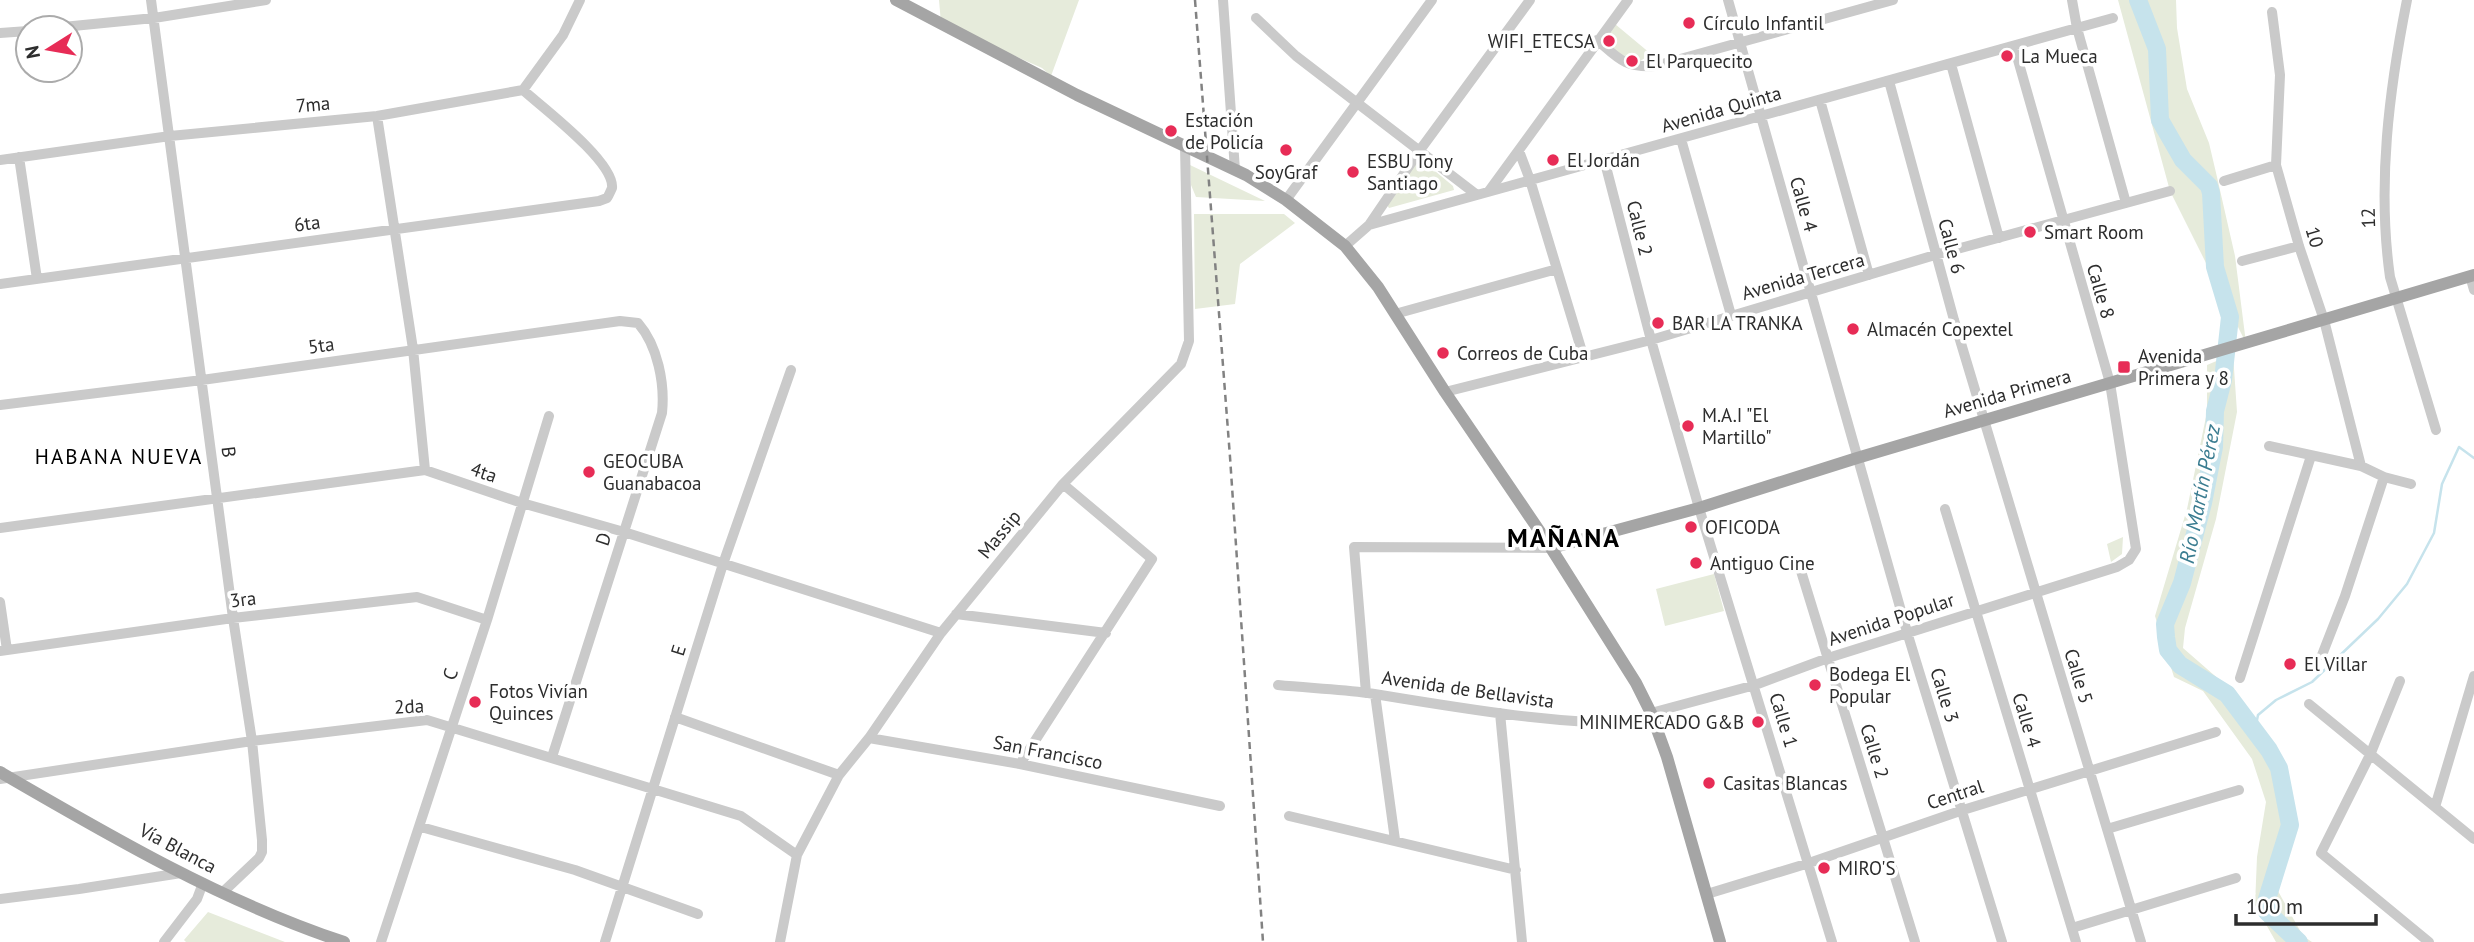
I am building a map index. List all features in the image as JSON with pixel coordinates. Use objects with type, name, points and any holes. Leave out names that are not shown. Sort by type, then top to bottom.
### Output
[{"type":"main road","points":[[896,0],[1077,95],[1235,170],[1286,200],[1345,246],[1364,267],[1628,669],[1653,718],[1720,942]]},
{"type":"main road","name":"Avenida Primera","points":[[1551,548],[1699,508],[1857,458],[2472,276]]},
{"type":"main road","name":"Vía Blanca","points":[[3,776],[222,893],[289,923],[344,942]]},
{"type":"street","name":"B","points":[[151,0],[233,618],[252,741],[262,852],[222,893]]},
{"type":"street","points":[[84,25],[154,18],[265,0]]},
{"type":"street","points":[[523,90],[563,35],[580,0]]},
{"type":"street","points":[[1223,0],[1235,170]]},
{"type":"street","points":[[1286,200],[1432,0]]},
{"type":"street","points":[[1369,225],[1420,150],[1531,0]]},
{"type":"street","points":[[1489,191],[1628,0]]},
{"type":"street","name":"Calle 4","points":[[1728,0],[1857,458]]},
{"type":"street","points":[[1597,40],[1616,57],[1635,67],[1655,66],[1892,0]]},
{"type":"street","points":[[2073,0],[2077,29],[2126,203]]},
{"type":"street","name":"12","points":[[2407,0],[2385,152],[2387,252],[2390,276],[2436,430]]},
{"type":"street","name":"10","points":[[2272,12],[2280,75],[2276,166],[2324,320],[2361,466]]},
{"type":"street","points":[[1256,18],[1296,56],[1477,195]]},
{"type":"street","name":"Avenida Quinta","points":[[1345,246],[1369,225],[2113,18]]},
{"type":"street","name":"Calle 8","points":[[2014,46],[2110,383],[2136,549]]},
{"type":"street","points":[[1951,64],[1999,237]]},
{"type":"street","name":"Calle 6","points":[[1889,81],[1984,420]]},
{"type":"street","name":"7ma","points":[[0,160],[170,136],[377,116],[523,90]]},
{"type":"street","name":"6ta","points":[[0,284],[607,198],[612,188],[611,178],[601,159],[523,90]]},
{"type":"street","points":[[1820,100],[1869,275]]},
{"type":"street","points":[[377,116],[413,349],[425,470]]},
{"type":"street","points":[[1681,139],[1731,315]]},
{"type":"street","name":"Massip","points":[[780,942],[797,855],[839,775],[869,738],[941,633],[1063,484],[1181,365],[1189,341],[1185,146]]},
{"type":"street","points":[[1519,151],[1583,355]]},
{"type":"street","points":[[19,157],[37,279]]},
{"type":"street","name":"Calle 2","points":[[1604,159],[1651,340],[1699,508]]},
{"type":"street","points":[[2224,181],[2276,166]]},
{"type":"street","name":"Avenida Tercera","points":[[1445,392],[1651,340],[1936,255],[2170,191]]},
{"type":"street","points":[[2242,261],[2299,246]]},
{"type":"street","points":[[1395,314],[1557,269]]},
{"type":"street","points":[[2472,276],[2474,290]]},
{"type":"street","name":"5ta","points":[[0,405],[202,380],[620,321],[638,323],[645,330]]},
{"type":"street","name":"D","points":[[552,757],[662,413],[664,394],[661,379],[645,330]]},
{"type":"street","name":"E","points":[[605,942],[723,564],[791,370]]},
{"type":"street","name":"C","points":[[382,942],[487,620],[549,416]]},
{"type":"street","name":"Calle 5","points":[[1984,420],[2141,942]]},
{"type":"street","points":[[2269,446],[2361,466],[2384,477],[2411,484]]},
{"type":"street","points":[[2240,678],[2311,456]]},
{"type":"street","name":"Calle 3","points":[[1857,458],[2002,942]]},
{"type":"street","name":"4ta","points":[[0,528],[425,470],[522,503],[624,532],[941,633]]},
{"type":"street","points":[[2322,655],[2346,596],[2384,477]]},
{"type":"street","points":[[1020,764],[1152,559],[1063,484]]},
{"type":"street","name":"Calle 1","points":[[1699,508],[1832,942]]},
{"type":"street","name":"Calle 4","points":[[1945,509],[2076,942]]},
{"type":"street","points":[[1395,840],[1370,694],[1354,547],[1551,548]]},
{"type":"street","name":"Avenida Popular","points":[[1653,718],[1907,632],[2117,567],[2133,556],[2136,549]]},
{"type":"street","name":"Calle 2","points":[[1801,571],[1915,942]]},
{"type":"street","name":"3ra","points":[[4,650],[233,618],[417,597],[487,620]]},
{"type":"street","points":[[0,601],[4,650]]},
{"type":"street","points":[[956,614],[1106,633]]},
{"type":"street","points":[[2435,807],[2474,677]]},
{"type":"street","points":[[2400,681],[2370,755],[2321,853],[2430,942]]},
{"type":"street","name":"Avenida de Bellavista","points":[[1278,685],[1370,694],[1606,725],[1653,718]]},
{"type":"street","points":[[2309,704],[2474,839]]},
{"type":"street","points":[[1500,713],[1522,942]]},
{"type":"street","points":[[675,717],[839,775]]},
{"type":"street","name":"2da","points":[[3,776],[427,720],[741,816],[797,855]]},
{"type":"street","name":"Central","points":[[1707,894],[1809,863],[1883,835],[2089,769],[2216,732]]},
{"type":"street","name":"San Francisco","points":[[869,738],[1020,764],[1220,806]]},
{"type":"street","points":[[2106,829],[2239,790]]},
{"type":"street","points":[[1289,816],[1516,870]]},
{"type":"street","points":[[421,827],[575,870],[698,914]]},
{"type":"street","points":[[0,898],[181,873]]},
{"type":"street","points":[[2072,928],[2236,877]]},
{"type":"street","points":[[164,942],[197,899],[203,883]]},
{"type":"green space","points":[[939,0],[1079,0],[1051,76],[1042,68],[941,23]]},
{"type":"green space","points":[[2118,0],[2176,0],[2177,28],[2187,89],[2209,143],[2217,177],[2235,256],[2246,343],[2170,191]]},
{"type":"green space","points":[[1615,24],[1651,54],[1634,65],[1601,41]]},
{"type":"green space","points":[[1418,161],[1423,161],[1453,186],[1454,190],[1389,208],[1387,205]]},
{"type":"green space","points":[[1190,165],[1265,201],[1196,197],[1191,185]]},
{"type":"green space","points":[[1194,214],[1284,214],[1295,223],[1240,264],[1235,304],[1195,309]]},
{"type":"green space","points":[[2233,354],[2237,412],[2216,519],[2185,628],[2183,648],[2235,690],[2273,746],[2293,840],[2278,891],[2303,936],[2312,942],[2276,942],[2255,905],[2257,857],[2266,802],[2252,759],[2203,691],[2174,677],[2155,616],[2187,509],[2207,412],[2207,365]]},
{"type":"green space","points":[[2123,537],[2122,554],[2111,562],[2107,544]]},
{"type":"green space","points":[[1714,574],[1724,611],[1665,626],[1656,589]]},
{"type":"green space","points":[[208,912],[285,942],[186,942],[184,940]]},
{"type":"waterway","name":"Río Martín Pérez","points":[[2138,0],[2157,49],[2160,120],[2183,160],[2209,186],[2215,267],[2230,317],[2223,380],[2215,411],[2214,447],[2203,503],[2182,583],[2165,624],[2168,650],[2180,665],[2227,694],[2269,750],[2279,768],[2290,825],[2267,899],[2267,912],[2299,942]]},
{"type":"waterway","points":[[2255,730],[2258,715],[2276,700],[2312,682],[2378,619],[2407,584],[2434,533],[2442,484],[2459,447],[2474,458]]},
{"type":"railway","points":[[1195,0],[1263,942]]},
{"type":"place","name":"Círculo Infantil","points":[[1689,23]]},
{"type":"place","name":"WIFI_ETECSA","points":[[1609,41]]},
{"type":"place","name":"La Mueca","points":[[2007,56]]},
{"type":"place","name":"El Parquecito","points":[[1632,61]]},
{"type":"place","name":"Estación de Policía","points":[[1171,131]]},
{"type":"place","name":"SoyGraf","points":[[1286,150]]},
{"type":"place","name":"El Jordán","points":[[1553,160]]},
{"type":"place","name":"ESBU Tony Santiago","points":[[1353,172]]},
{"type":"place","name":"Smart Room","points":[[2030,232]]},
{"type":"place","name":"BAR LA TRANKA","points":[[1658,323]]},
{"type":"place","name":"Almacén Copextel","points":[[1853,329]]},
{"type":"place","name":"Correos de Cuba","points":[[1443,353]]},
{"type":"place","name":"Avenida Primera y 8","points":[[2124,367]]},
{"type":"place","name":"M.A.I \"El Martillo\"","points":[[1688,426]]},
{"type":"place","name":"GEOCUBA Guanabacoa","points":[[589,472]]},
{"type":"place","name":"OFICODA","points":[[1691,527]]},
{"type":"place","name":"Antiguo Cine","points":[[1696,563]]},
{"type":"place","name":"El Villar","points":[[2290,664]]},
{"type":"place","name":"Bodega El Popular","points":[[1815,685]]},
{"type":"place","name":"Fotos Vivían Quinces","points":[[475,702]]},
{"type":"place","name":"MINIMERCADO G&B","points":[[1758,722]]},
{"type":"place","name":"Casitas Blancas","points":[[1709,783]]},
{"type":"place","name":"MIRO'S","points":[[1824,868]]},
{"type":"district","name":"HABANA NUEVA","points":[[119,457]]},
{"type":"district","name":"MAÑANA","points":[[1564,538]]}]
